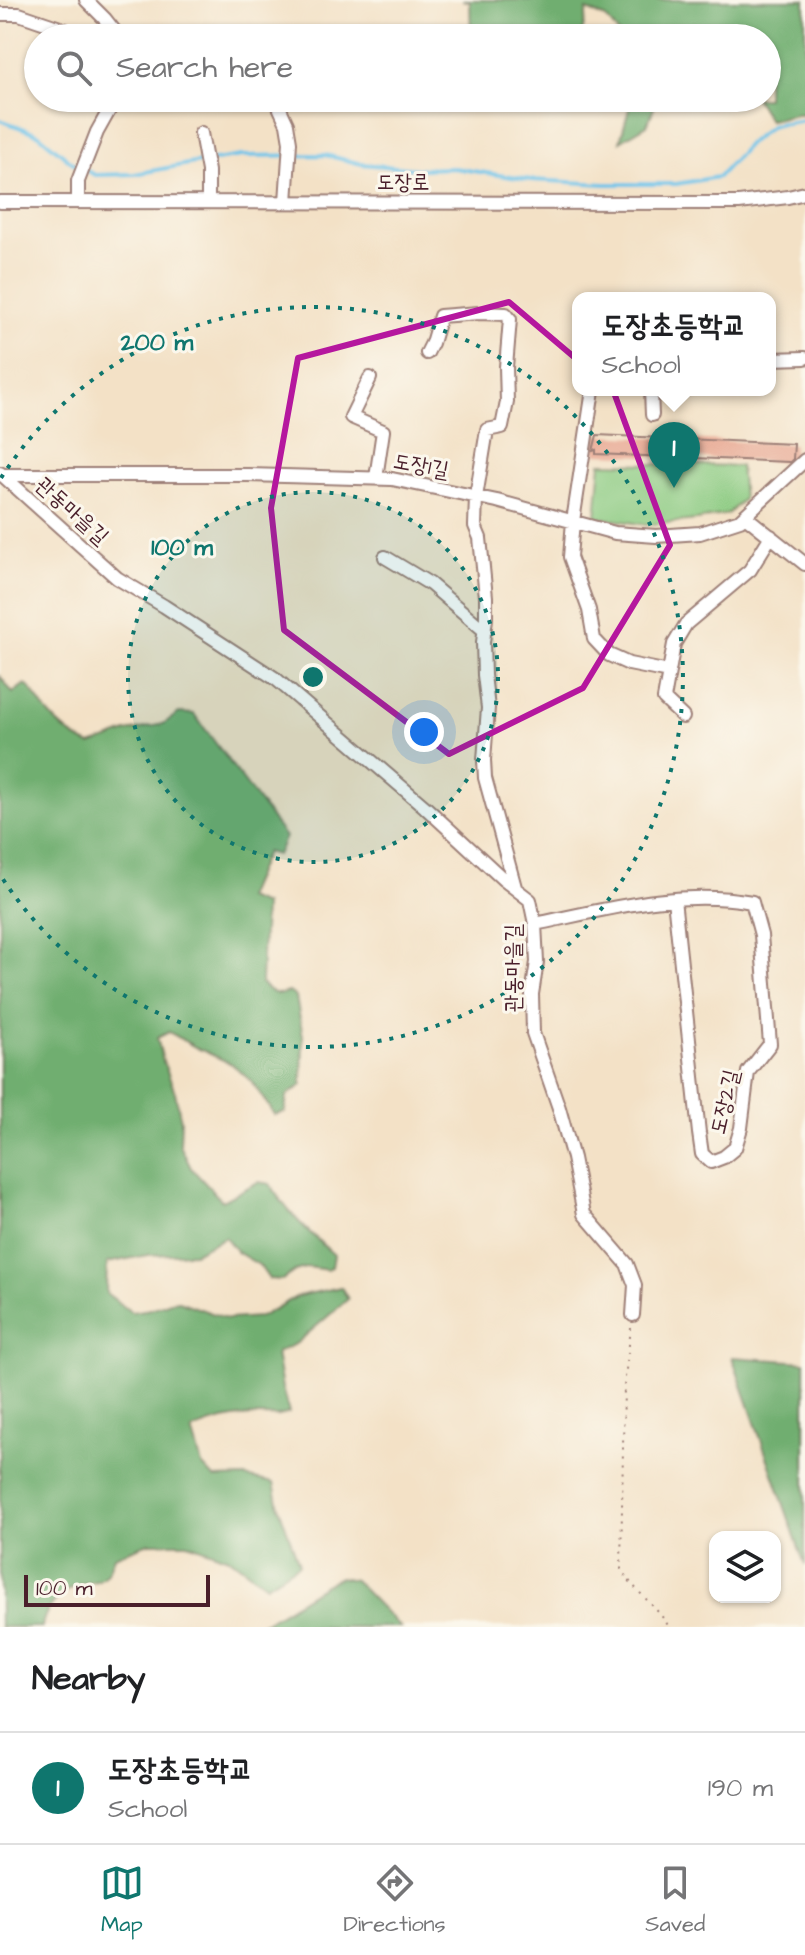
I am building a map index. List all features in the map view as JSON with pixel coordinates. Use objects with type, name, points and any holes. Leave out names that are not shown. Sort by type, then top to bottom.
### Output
[{"type":"street","points":[[86,0],[107,24]]},
{"type":"street","points":[[0,14],[19,14],[48,24]]},
{"type":"street","points":[[78,202],[78,181],[108,112]]},
{"type":"street","points":[[281,112],[290,142],[286,202]]},
{"type":"street","points":[[201,133],[208,171],[208,202]]},
{"type":"street","name":"도장로","points":[[0,202],[739,203],[805,193]]},
{"type":"street","points":[[427,353],[440,316],[506,314],[510,319],[507,402],[502,427],[487,430],[476,497],[475,526],[480,538],[486,597],[483,642],[488,708],[485,778],[515,887]]},
{"type":"street","points":[[776,359],[805,358]]},
{"type":"street","points":[[370,378],[351,417],[383,431],[376,478]]},
{"type":"street","points":[[592,396],[570,557],[589,610],[594,639],[609,655],[629,664],[669,672]]},
{"type":"street","points":[[651,396],[652,415]]},
{"type":"street","name":"도장1길","points":[[1,475],[248,475],[392,479],[615,533],[656,536],[700,533],[740,520],[805,460]]},
{"type":"street","name":"관동마을길","points":[[1,475],[117,578],[276,679],[530,900],[537,962],[532,994],[533,1033],[559,1108],[584,1214],[627,1264],[635,1285],[633,1315]]},
{"type":"street","points":[[745,516],[805,564]]},
{"type":"street","points":[[683,717],[664,699],[674,644],[686,624],[750,570],[771,536]]},
{"type":"street","points":[[385,557],[430,584],[485,631]]},
{"type":"street","name":"도장2길","points":[[535,924],[637,902],[674,899],[729,898],[752,902],[761,935],[770,1044],[748,1072],[741,1128],[735,1148],[711,1162],[702,1154],[699,1133],[674,899]]},
{"type":"path","points":[[633,1315],[624,1386],[621,1569],[629,1583],[669,1627]]},
{"type":"highlighted area","points":[[509,302],[613,390],[670,545],[583,688],[449,754],[284,630],[271,508],[298,358]]},
{"type":"green space","points":[[462,0],[805,0],[805,114],[769,120],[764,112],[781,112],[781,24],[611,24],[606,18],[587,10],[584,24],[471,24],[470,1]]},
{"type":"green space","points":[[628,112],[652,112],[647,125],[620,141]]},
{"type":"green space","points":[[601,463],[740,466],[743,499],[728,514],[697,520],[647,525],[596,517]]},
{"type":"green space","points":[[0,676],[13,693],[25,684],[58,723],[91,745],[163,724],[179,713],[194,714],[285,837],[277,855],[266,852],[246,898],[264,905],[261,983],[274,993],[289,992],[296,997],[303,1036],[302,1085],[287,1096],[285,1112],[275,1115],[251,1081],[232,1064],[169,1032],[157,1038],[175,1092],[181,1121],[180,1145],[191,1168],[222,1201],[258,1182],[270,1184],[291,1213],[334,1255],[332,1267],[327,1270],[308,1267],[282,1280],[269,1279],[259,1265],[237,1252],[225,1237],[194,1253],[148,1255],[107,1263],[106,1293],[131,1312],[176,1300],[228,1319],[260,1317],[298,1296],[341,1287],[348,1299],[297,1343],[276,1353],[289,1413],[232,1418],[192,1430],[202,1465],[214,1478],[245,1477],[274,1483],[299,1564],[266,1585],[231,1559],[188,1543],[149,1543],[114,1556],[100,1579],[65,1592],[50,1608],[42,1627],[0,1627]]},
{"type":"green space","points":[[732,1357],[805,1362],[805,1565]]},
{"type":"green space","points":[[340,1577],[354,1580],[400,1627],[256,1627],[319,1589]]},
{"type":"building","points":[[597,435],[794,444],[793,459],[790,462],[596,454],[596,450],[593,451]]},
{"type":"waterway","points":[[0,120],[38,134],[73,163],[95,175],[135,174],[242,156],[325,155],[362,164],[417,169],[454,168],[531,180],[605,184],[676,184],[718,177],[750,142],[772,125],[805,120]]},
{"type":"place","name":"도장초등학교","points":[[674,488]]}]
